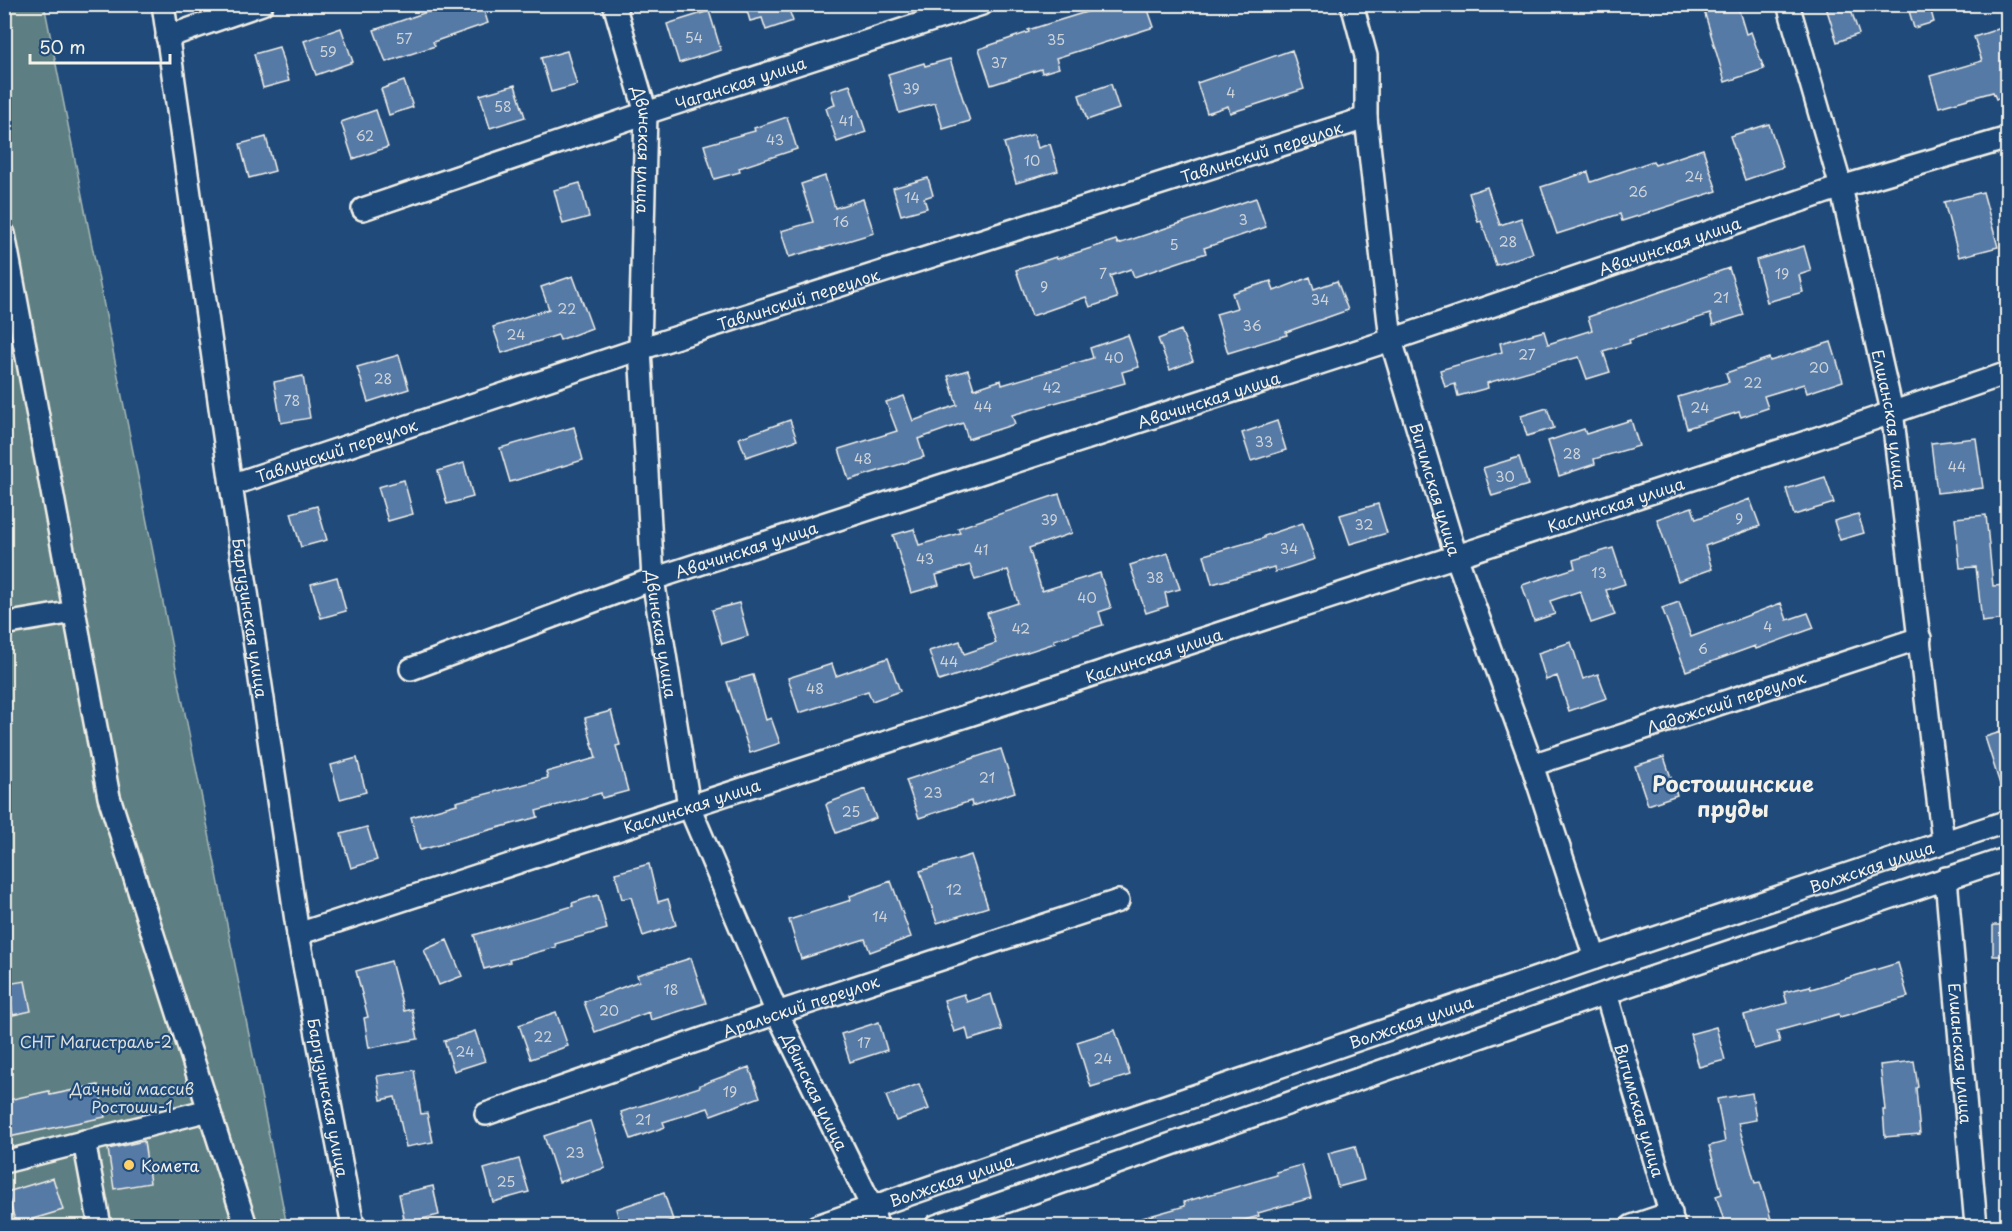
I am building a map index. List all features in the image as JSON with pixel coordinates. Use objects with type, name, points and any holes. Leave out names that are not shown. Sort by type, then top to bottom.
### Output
[{"type":"street","name":"Баргузинская улица","points":[[163,4],[231,485],[298,934],[353,1227]]},
{"type":"street","points":[[167,37],[262,4]]},
{"type":"street","name":"Двинская улица","points":[[614,4],[646,113],[640,349],[653,579],[689,806],[777,1013],[875,1217]]},
{"type":"street","name":"Чаганская улица","points":[[363,209],[646,113],[982,4]]},
{"type":"street","name":"Витимская улица","points":[[1352,4],[1366,56],[1366,118],[1391,340],[1456,556],[1532,765],[1595,958]]},
{"type":"street","name":"Елшанская улица","points":[[1788,4],[1841,187],[1892,411],[1943,842]]},
{"type":"street","name":"Тавлинский переулок","points":[[231,485],[640,349],[1366,118]]},
{"type":"street","name":"Авачинская улица","points":[[411,669],[653,579],[1391,340],[1841,187],[2007,138]]},
{"type":"street","points":[[4,234],[109,797],[246,1227]]},
{"type":"street","name":"Каслинская улица","points":[[298,934],[1792,447],[2007,373]]},
{"type":"street","points":[[4,624],[74,612]]},
{"type":"street","name":"Ладожский переулок","points":[[1532,765],[1920,638]]},
{"type":"street","name":"Волжская улица","points":[[817,1227],[875,1217],[1595,958],[2007,820]]},
{"type":"street","points":[[936,1227],[1606,993],[2007,858]]},
{"type":"street","name":"Елшанская улица","points":[[1946,878],[1976,1227]]},
{"type":"street","name":"Аральский переулок","points":[[486,1114],[777,1013],[1118,901]]},
{"type":"street","name":"Витимская улица","points":[[1606,993],[1673,1220]]},
{"type":"street","points":[[4,1162],[209,1110]]},
{"type":"street","points":[[84,1141],[100,1227]]},
{"type":"street","points":[[1632,1227],[1673,1220]]},
{"type":"green space","name":"Дачный массив Ростоши-1","points":[[44,4],[287,1226],[5,1226],[4,5]]},
{"type":"building","points":[[450,4],[482,4],[488,23],[433,42],[435,46],[386,62],[374,30]]},
{"type":"building","points":[[745,4],[793,4],[794,8],[789,10],[793,21],[766,30],[762,18],[750,21]]},
{"type":"building","points":[[1112,4],[1146,4],[1154,27],[1056,58],[1059,68],[1042,73],[1041,69],[991,85],[979,49],[1029,32],[1028,30]]},
{"type":"building","points":[[1702,4],[1737,4],[1746,34],[1751,32],[1764,69],[1725,82]]},
{"type":"building","points":[[1825,4],[1849,4],[1859,34],[1837,42]]},
{"type":"building","points":[[1907,4],[1929,4],[1934,22],[1914,28]]},
{"type":"building","points":[[709,11],[721,50],[679,63],[667,24]]},
{"type":"building","points":[[2007,26],[2007,95],[1996,99],[1993,92],[1939,107],[1930,76],[1982,61],[1974,37]]},
{"type":"building","points":[[341,28],[353,62],[316,75],[304,41]]},
{"type":"building","points":[[279,47],[289,81],[263,88],[254,54]]},
{"type":"building","points":[[1292,50],[1304,89],[1230,113],[1228,106],[1207,113],[1197,83]]},
{"type":"building","points":[[567,51],[577,85],[551,92],[541,58]]},
{"type":"building","points":[[950,59],[970,121],[943,129],[935,103],[899,113],[888,74],[924,63],[925,66]]},
{"type":"building","points":[[404,81],[413,107],[389,115],[381,89]]},
{"type":"building","points":[[1111,84],[1119,109],[1087,120],[1079,95]]},
{"type":"building","points":[[515,85],[525,117],[490,128],[480,95]]},
{"type":"building","points":[[850,85],[866,132],[837,142],[826,108],[835,105],[831,91]]},
{"type":"building","points":[[376,110],[388,147],[353,159],[341,122]]},
{"type":"building","points":[[787,117],[797,149],[739,168],[740,172],[714,179],[704,145],[755,131],[754,128]]},
{"type":"building","points":[[1769,124],[1783,167],[1745,180],[1730,136]]},
{"type":"building","points":[[1034,134],[1038,148],[1050,144],[1058,171],[1016,183],[1004,143]]},
{"type":"building","points":[[266,137],[275,171],[249,178],[240,144]]},
{"type":"building","points":[[1703,149],[1717,191],[1622,221],[1620,214],[1557,234],[1541,187],[1588,172],[1591,182],[1653,161],[1655,165]]},
{"type":"building","points":[[825,176],[835,208],[863,199],[874,233],[789,257],[781,231],[813,222],[801,184]]},
{"type":"building","points":[[928,178],[933,195],[924,198],[927,208],[901,215],[893,188]]},
{"type":"building","points":[[580,183],[589,217],[563,224],[554,190]]},
{"type":"building","points":[[1487,187],[1500,225],[1521,218],[1533,253],[1496,265],[1469,193]]},
{"type":"building","points":[[1983,192],[1998,247],[1959,257],[1944,202]]},
{"type":"building","points":[[1256,198],[1266,227],[1204,248],[1206,253],[1134,277],[1131,269],[1110,276],[1117,298],[1090,307],[1086,297],[1032,316],[1016,270],[1116,240],[1118,244]]},
{"type":"building","points":[[1804,246],[1811,271],[1799,275],[1803,292],[1767,302],[1756,260]]},
{"type":"building","points":[[1729,268],[1744,315],[1713,325],[1710,314],[1629,340],[1630,343],[1603,351],[1610,372],[1587,379],[1579,357],[1487,383],[1488,388],[1458,396],[1455,384],[1445,387],[1440,370],[1502,352],[1500,343],[1544,331],[1548,344],[1592,330],[1588,317]]},
{"type":"building","points":[[573,276],[592,328],[560,340],[558,335],[502,353],[493,327],[549,309],[541,287]]},
{"type":"building","points":[[1310,277],[1314,289],[1337,281],[1348,310],[1286,332],[1287,335],[1228,353],[1216,314],[1237,308],[1232,293],[1271,281],[1274,291]]},
{"type":"building","points":[[1181,330],[1193,361],[1170,370],[1158,339]]},
{"type":"building","points":[[1128,335],[1139,367],[1122,372],[1125,383],[1012,415],[1015,424],[968,439],[963,423],[918,439],[924,457],[849,480],[839,449],[897,431],[886,402],[904,396],[913,421],[957,405],[948,376],[968,370],[974,389],[1001,380],[1002,385],[1093,358],[1090,348]]},
{"type":"building","points":[[1831,342],[1843,381],[1807,393],[1804,384],[1764,396],[1768,408],[1741,417],[1739,412],[1687,428],[1678,397],[1729,382],[1726,373],[1769,358],[1770,361]]},
{"type":"building","points":[[399,355],[409,389],[368,402],[357,367]]},
{"type":"building","points":[[303,376],[310,418],[281,423],[274,382]]},
{"type":"building","points":[[1547,408],[1554,428],[1527,436],[1521,416]]},
{"type":"building","points":[[790,420],[797,440],[746,457],[739,438]]},
{"type":"building","points":[[1631,420],[1639,446],[1594,459],[1595,464],[1559,476],[1548,441],[1584,429],[1586,434]]},
{"type":"building","points":[[1277,421],[1286,450],[1251,461],[1242,433]]},
{"type":"building","points":[[574,427],[583,460],[510,482],[500,448]]},
{"type":"building","points":[[1976,438],[1983,488],[1937,493],[1931,443]]},
{"type":"building","points":[[1519,457],[1528,485],[1492,496],[1483,468]]},
{"type":"building","points":[[464,463],[473,497],[447,504],[438,471]]},
{"type":"building","points":[[1825,477],[1834,503],[1794,515],[1786,489]]},
{"type":"building","points":[[404,480],[413,514],[388,521],[378,487]]},
{"type":"building","points":[[1059,494],[1072,533],[1029,548],[1042,591],[1100,573],[1111,608],[1099,612],[1103,625],[939,681],[929,651],[960,641],[964,654],[996,643],[987,613],[1018,603],[1008,570],[975,580],[970,565],[936,575],[939,585],[911,593],[893,535],[914,529],[919,545],[960,533],[958,528]]},
{"type":"building","points":[[1750,499],[1760,526],[1705,546],[1712,569],[1678,581],[1657,519],[1692,507],[1696,519]]},
{"type":"building","points":[[1378,504],[1387,533],[1350,544],[1340,515]]},
{"type":"building","points":[[317,506],[327,540],[301,547],[291,513]]},
{"type":"building","points":[[1858,514],[1864,533],[1840,540],[1834,521]]},
{"type":"building","points":[[1986,515],[1993,586],[2007,585],[2007,619],[1982,622],[1976,567],[1960,568],[1955,518]]},
{"type":"building","points":[[1303,523],[1315,559],[1275,572],[1274,567],[1212,584],[1204,555],[1264,538],[1264,536]]},
{"type":"building","points":[[1613,548],[1625,584],[1606,590],[1615,615],[1591,623],[1580,591],[1550,601],[1555,614],[1534,621],[1522,585],[1575,568],[1573,560]]},
{"type":"building","points":[[1168,553],[1180,589],[1165,593],[1168,606],[1146,613],[1130,565]]},
{"type":"building","points":[[337,577],[346,611],[321,618],[311,584]]},
{"type":"building","points":[[1679,602],[1691,637],[1781,603],[1787,620],[1808,613],[1814,628],[1686,671],[1662,608]]},
{"type":"building","points":[[739,603],[748,636],[722,644],[712,610]]},
{"type":"building","points":[[1571,642],[1583,679],[1598,674],[1607,698],[1569,711],[1557,676],[1546,680],[1538,653]]},
{"type":"building","points":[[888,658],[900,691],[872,701],[868,691],[799,713],[788,678],[832,664],[836,676]]},
{"type":"building","points":[[753,675],[766,720],[771,718],[780,743],[750,753],[727,682]]},
{"type":"building","points":[[611,711],[620,745],[616,746],[628,791],[602,798],[601,793],[536,811],[538,817],[420,850],[411,817],[457,804],[456,802],[548,778],[546,772],[596,758],[585,718]]},
{"type":"building","points":[[2007,730],[2007,796],[2004,797],[1985,737]]},
{"type":"building","points":[[1001,749],[1015,792],[972,806],[971,801],[919,818],[906,780]]},
{"type":"building","points":[[1664,757],[1677,795],[1648,805],[1635,766]]},
{"type":"building","points":[[357,758],[366,792],[340,799],[331,765]]},
{"type":"building","points":[[865,789],[876,818],[836,833],[826,805]]},
{"type":"building","points":[[367,827],[377,860],[351,868],[341,834]]},
{"type":"building","points":[[971,855],[988,907],[937,923],[920,871]]},
{"type":"building","points":[[649,864],[658,902],[668,899],[676,925],[643,936],[631,897],[622,899],[615,873]]},
{"type":"building","points":[[891,881],[911,937],[870,952],[865,939],[801,959],[789,920],[851,900],[850,896]]},
{"type":"building","points":[[598,895],[607,929],[555,944],[556,947],[484,969],[474,935],[573,906],[572,903]]},
{"type":"building","points":[[1993,925],[2007,925],[2007,956],[1993,956]]},
{"type":"building","points":[[447,940],[462,976],[439,985],[424,950]]},
{"type":"building","points":[[691,958],[706,1003],[651,1020],[649,1012],[595,1032],[584,1002],[639,981],[637,975]]},
{"type":"building","points":[[391,961],[404,1011],[412,1009],[418,1039],[369,1048],[364,1018],[368,1017],[356,971]]},
{"type":"building","points":[[1898,963],[1908,997],[1840,1017],[1839,1014],[1777,1031],[1780,1042],[1754,1049],[1744,1015],[1787,1003],[1784,992],[1810,986],[1811,989]]},
{"type":"building","points":[[25,981],[31,1011],[13,1015],[7,984]]},
{"type":"building","points":[[964,994],[967,1002],[991,994],[1002,1030],[969,1040],[966,1028],[954,1032],[944,1000]]},
{"type":"building","points":[[556,1012],[568,1046],[531,1059],[519,1025]]},
{"type":"building","points":[[879,1022],[887,1050],[850,1062],[841,1034]]},
{"type":"building","points":[[1716,1027],[1725,1060],[1699,1067],[1690,1034]]},
{"type":"building","points":[[1115,1030],[1130,1075],[1091,1087],[1077,1042]]},
{"type":"building","points":[[475,1031],[485,1061],[454,1071],[444,1041]]},
{"type":"building","points":[[1914,1061],[1918,1087],[1916,1088],[1920,1134],[1885,1137],[1883,1110],[1885,1110],[1880,1065]]},
{"type":"building","points":[[749,1067],[760,1097],[711,1115],[708,1108],[663,1122],[665,1127],[631,1139],[621,1112],[700,1087],[700,1085]]},
{"type":"building","points":[[414,1070],[421,1114],[427,1113],[433,1142],[406,1147],[395,1097],[381,1100],[377,1076]]},
{"type":"building","points":[[919,1084],[929,1109],[896,1121],[886,1096]]},
{"type":"building","points":[[98,1085],[105,1117],[4,1138],[4,1101],[49,1091],[50,1095]]},
{"type":"building","points":[[1752,1093],[1756,1120],[1738,1123],[1755,1183],[1760,1182],[1771,1219],[1746,1227],[1726,1227],[1716,1196],[1722,1194],[1709,1146],[1725,1142],[1717,1099]]},
{"type":"building","points":[[590,1121],[605,1168],[559,1182],[544,1136]]},
{"type":"building","name":"Комета","points":[[144,1141],[150,1183],[114,1189],[108,1149]]},
{"type":"building","points":[[1355,1146],[1364,1180],[1338,1187],[1328,1153]]},
{"type":"building","points":[[519,1159],[529,1192],[493,1202],[484,1169]]},
{"type":"building","points":[[1302,1165],[1311,1198],[1258,1213],[1259,1216],[1221,1227],[1129,1227],[1128,1222],[1185,1206],[1184,1202],[1277,1175],[1276,1172]]},
{"type":"building","points":[[53,1178],[63,1210],[16,1224],[7,1192]]},
{"type":"building","points":[[433,1186],[439,1215],[405,1223],[399,1194]]},
{"type":"building","points":[[664,1193],[673,1220],[653,1227],[621,1227],[616,1209]]},
{"type":"place","name":"Комета","points":[[129,1165]]},
{"type":"district","name":"Ростошинские пруды","points":[[1733,794]]},
{"type":"park label","name":"СНТ Магистраль-2","points":[[96,1041]]}]
